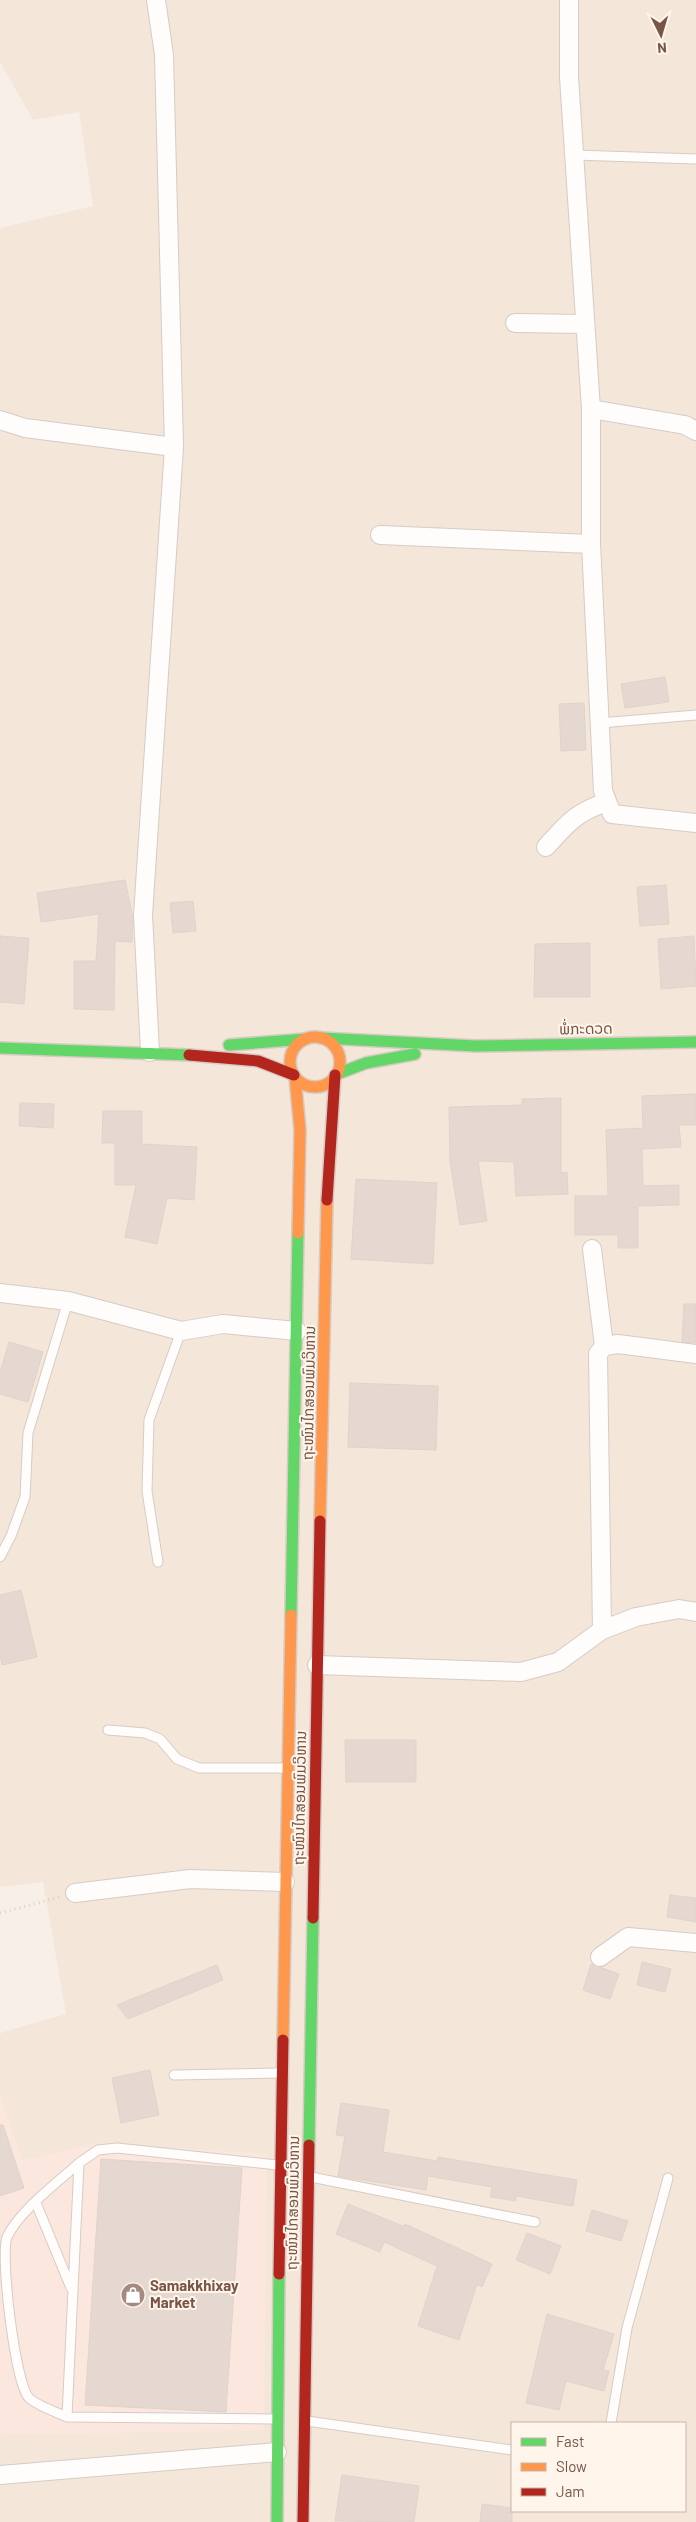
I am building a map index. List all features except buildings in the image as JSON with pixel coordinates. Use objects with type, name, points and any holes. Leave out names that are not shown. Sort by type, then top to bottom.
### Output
[{"type":"main road","points":[[150,1052],[321,1038],[476,1046]]},
{"type":"main road","points":[[321,1038],[333,1046],[337,1052],[339,1059],[336,1075]]},
{"type":"main road","points":[[294,1076],[290,1061],[291,1054],[300,1042],[306,1039]]},
{"type":"main road","name":"ພໍ່ກະດວດ","points":[[476,1046],[696,1042]]},
{"type":"main road","points":[[0,1048],[76,1052],[150,1052],[253,1058],[278,1065],[308,1086],[316,1087],[330,1081],[336,1075],[366,1063],[400,1056],[476,1046]]},
{"type":"main road","name":"ຖະໜົນໄກສອນພົມວິຫານ","points":[[277,2522],[276,2419],[279,2165],[288,1768],[308,1534],[328,1171],[336,1075]]},
{"type":"main road","name":"ຖະໜົນໄກສອນພົມວິຫານ","points":[[294,1076],[300,1130],[297,1331],[317,1665],[303,2420],[303,2522]]},
{"type":"street","points":[[150,1052],[143,915],[174,447],[164,55],[156,0]]},
{"type":"street","points":[[569,0],[569,77],[590,409],[592,544],[602,791],[612,814],[696,823]]},
{"type":"street","points":[[515,323],[585,324]]},
{"type":"street","points":[[590,409],[686,425],[696,431]]},
{"type":"street","points":[[0,420],[25,428],[174,447]]},
{"type":"street","points":[[380,535],[592,544]]},
{"type":"street","points":[[546,847],[573,818],[587,808],[607,802]]},
{"type":"street","points":[[592,1249],[604,1346],[598,1354],[602,1630]]},
{"type":"street","points":[[0,1293],[68,1301],[181,1331],[223,1324],[297,1331]]},
{"type":"street","points":[[604,1346],[618,1344],[696,1354]]},
{"type":"street","points":[[317,1665],[520,1672],[558,1662],[602,1630],[636,1617],[679,1610],[696,1612]]},
{"type":"street","points":[[75,1893],[190,1879],[285,1882]]},
{"type":"street","points":[[600,1957],[628,1937],[696,1943]]},
{"type":"street","points":[[0,2475],[277,2452]]},
{"type":"lane","points":[[575,155],[696,159]]},
{"type":"lane","points":[[600,723],[696,716]]},
{"type":"lane","points":[[0,1557],[11,1536],[25,1497],[28,1433],[68,1301]]},
{"type":"lane","points":[[158,1562],[147,1491],[149,1420],[181,1331]]},
{"type":"lane","points":[[108,1730],[145,1733],[160,1739],[177,1759],[199,1768],[288,1768]]},
{"type":"lane","points":[[174,2074],[282,2073]]},
{"type":"lane","points":[[276,2419],[67,2417],[29,2398],[20,2379],[9,2314],[5,2259],[6,2239],[14,2225],[36,2202],[80,2163],[98,2150],[117,2148],[279,2165]]},
{"type":"lane","points":[[67,2417],[80,2163]]},
{"type":"lane","points":[[308,2177],[536,2222]]},
{"type":"lane","points":[[610,2422],[627,2328],[668,2178]]},
{"type":"lane","points":[[36,2202],[72,2290]]},
{"type":"lane","points":[[303,2420],[511,2450]]},
{"type":"path","points":[[0,1913],[75,1893]]},
{"type":"shaded area","points":[[0,0],[696,0],[696,2522],[0,2522],[0,2033],[66,2014],[43,1882],[0,1887],[0,228],[93,206],[79,112],[33,120],[0,62]]},
{"type":"shaded area","name":"Samakkhixay Market","points":[[0,2098],[23,2160],[97,2143],[267,2154],[264,2430],[0,2435]]},
{"type":"traffic: fast","points":[[321,1038],[476,1046],[696,1042]]},
{"type":"traffic: fast","points":[[229,1045],[306,1039]]},
{"type":"traffic: fast","points":[[0,1048],[189,1055]]},
{"type":"traffic: fast","points":[[337,1074],[366,1063],[415,1054]]},
{"type":"traffic: fast","points":[[291,1615],[298,1233]]},
{"type":"traffic: fast","points":[[309,2145],[313,1918]]},
{"type":"traffic: fast","points":[[277,2522],[279,2274]]},
{"type":"traffic: slow","points":[[315,1037],[324,1039],[335,1048],[340,1062],[338,1071],[329,1082],[315,1087],[306,1085],[295,1076],[290,1062],[292,1053],[301,1042],[315,1037]]},
{"type":"traffic: slow","points":[[295,1077],[300,1130],[298,1233]]},
{"type":"traffic: slow","points":[[320,1521],[327,1200]]},
{"type":"traffic: slow","points":[[283,2040],[291,1615]]},
{"type":"traffic: jam","points":[[189,1055],[258,1061],[294,1075]]},
{"type":"traffic: jam","points":[[327,1200],[335,1075]]},
{"type":"traffic: jam","points":[[313,1918],[320,1521]]},
{"type":"traffic: jam","points":[[279,2274],[283,2040]]},
{"type":"traffic: jam","points":[[303,2522],[309,2145]]},
{"type":"place","name":"Samakkhixay Market","points":[[133,2295]]}]
